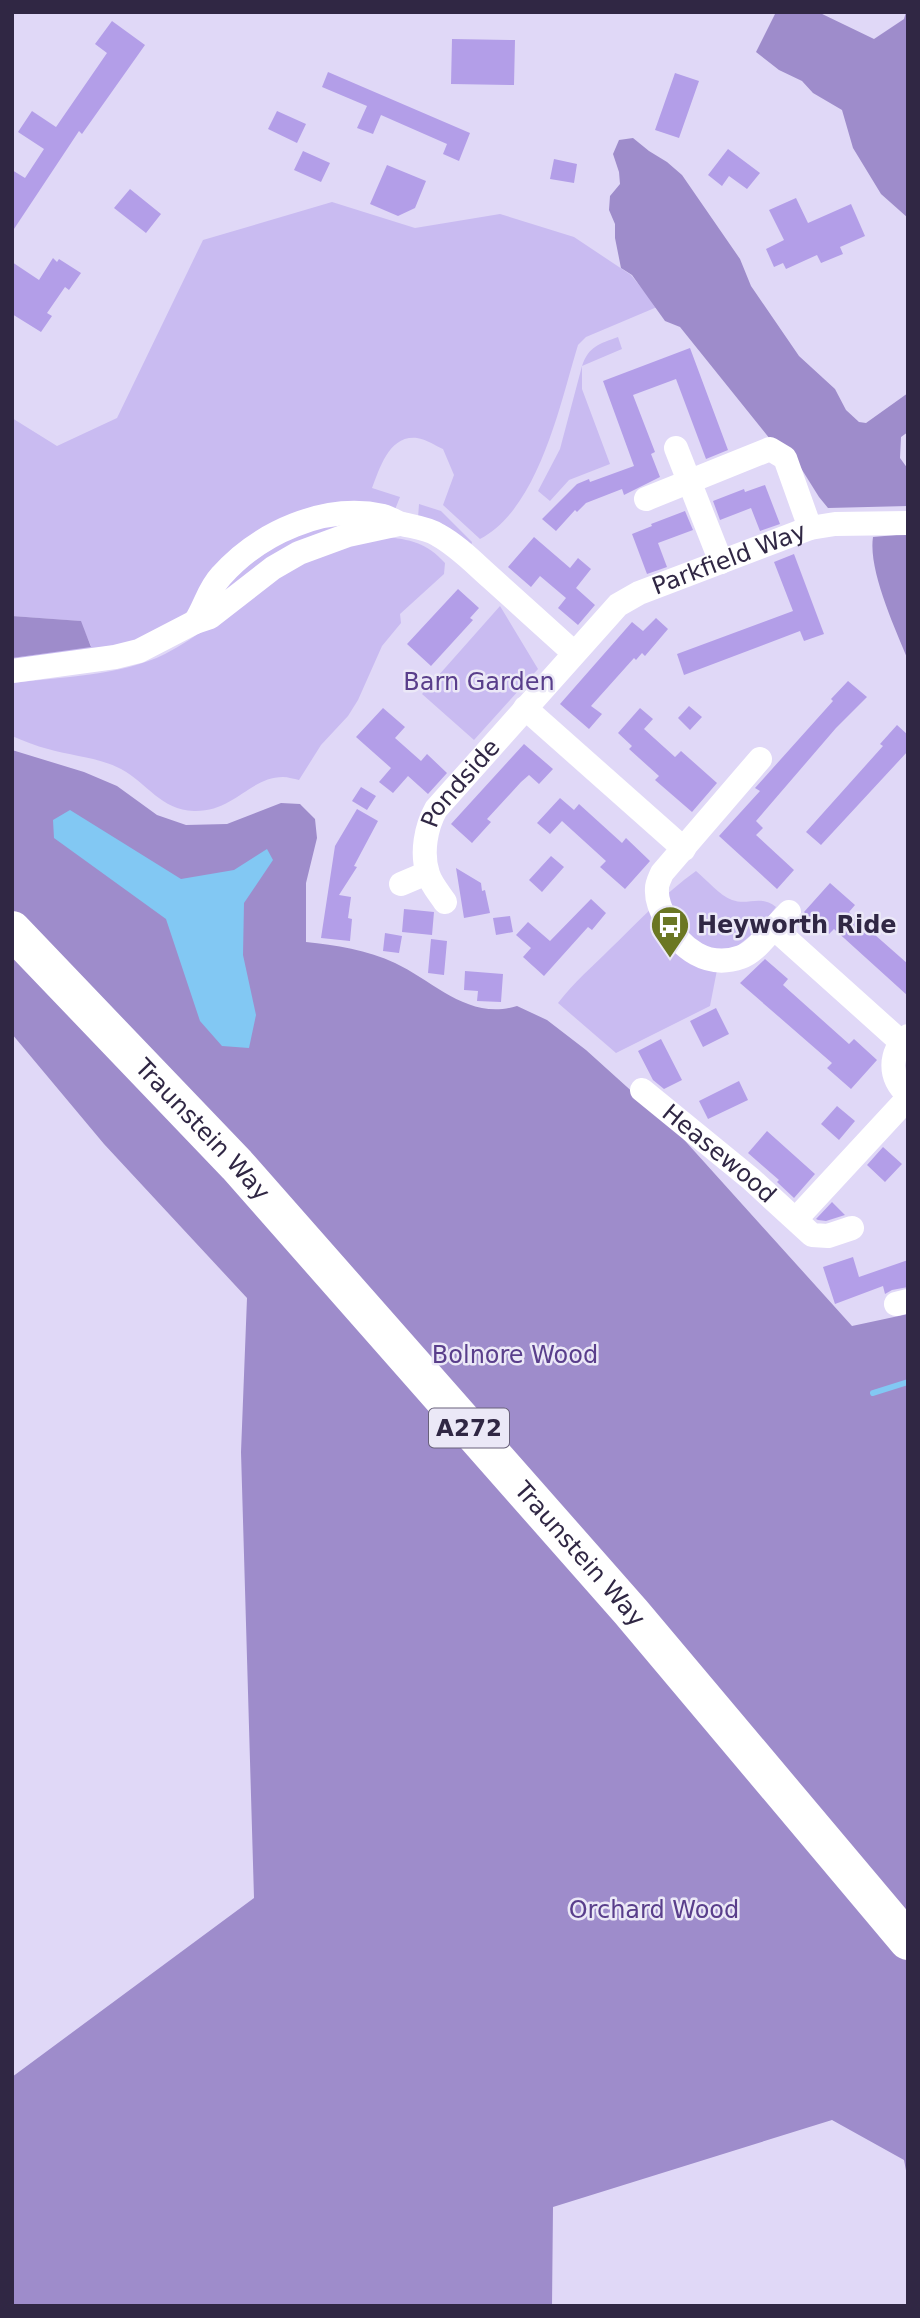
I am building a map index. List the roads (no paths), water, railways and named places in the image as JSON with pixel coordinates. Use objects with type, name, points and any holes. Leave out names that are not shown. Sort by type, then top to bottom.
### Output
[{"type":"highway","name":"Traunstein Way","points":[[12,930],[255,1185],[631,1612],[908,1941]]},
{"type":"street","points":[[676,448],[721,562]]},
{"type":"street","points":[[646,499],[770,449],[785,457],[810,528]]},
{"type":"street","points":[[12,671],[115,657],[139,651],[195,622],[211,588],[254,547],[276,533],[332,514],[385,516],[400,524],[437,534],[461,551],[574,653]]},
{"type":"street","name":"Parkfield Way","points":[[525,708],[618,605],[629,597],[810,528],[835,524],[907,523]]},
{"type":"street","points":[[525,708],[684,849]]},
{"type":"street","name":"Pondside","points":[[427,873],[426,837],[436,809],[525,708]]},
{"type":"street","points":[[760,760],[662,873],[657,888],[657,901],[678,940],[691,952],[719,961],[743,957],[781,920],[904,1039],[894,1053],[894,1077],[908,1096]]},
{"type":"street","points":[[401,884],[427,873],[445,902]]},
{"type":"street","name":"Heasewood","points":[[642,1090],[813,1235],[828,1236],[852,1228]]},
{"type":"street","name":"Heasewood","points":[[796,1219],[908,1096]]},
{"type":"water","points":[[70,810],[181,879],[234,870],[267,849],[273,860],[244,903],[243,955],[256,1015],[249,1048],[222,1046],[200,1021],[166,919],[54,838],[53,820]]},
{"type":"waterway","points":[[873,1393],[908,1382]]},
{"type":"place","name":"Heyworth Ride","points":[[670,959]]},
{"type":"park label","name":"Barn Garden","points":[[479,682]]},
{"type":"park label","name":"Bolnore Wood","points":[[515,1355]]},
{"type":"park label","name":"Orchard Wood","points":[[654,1910]]}]
